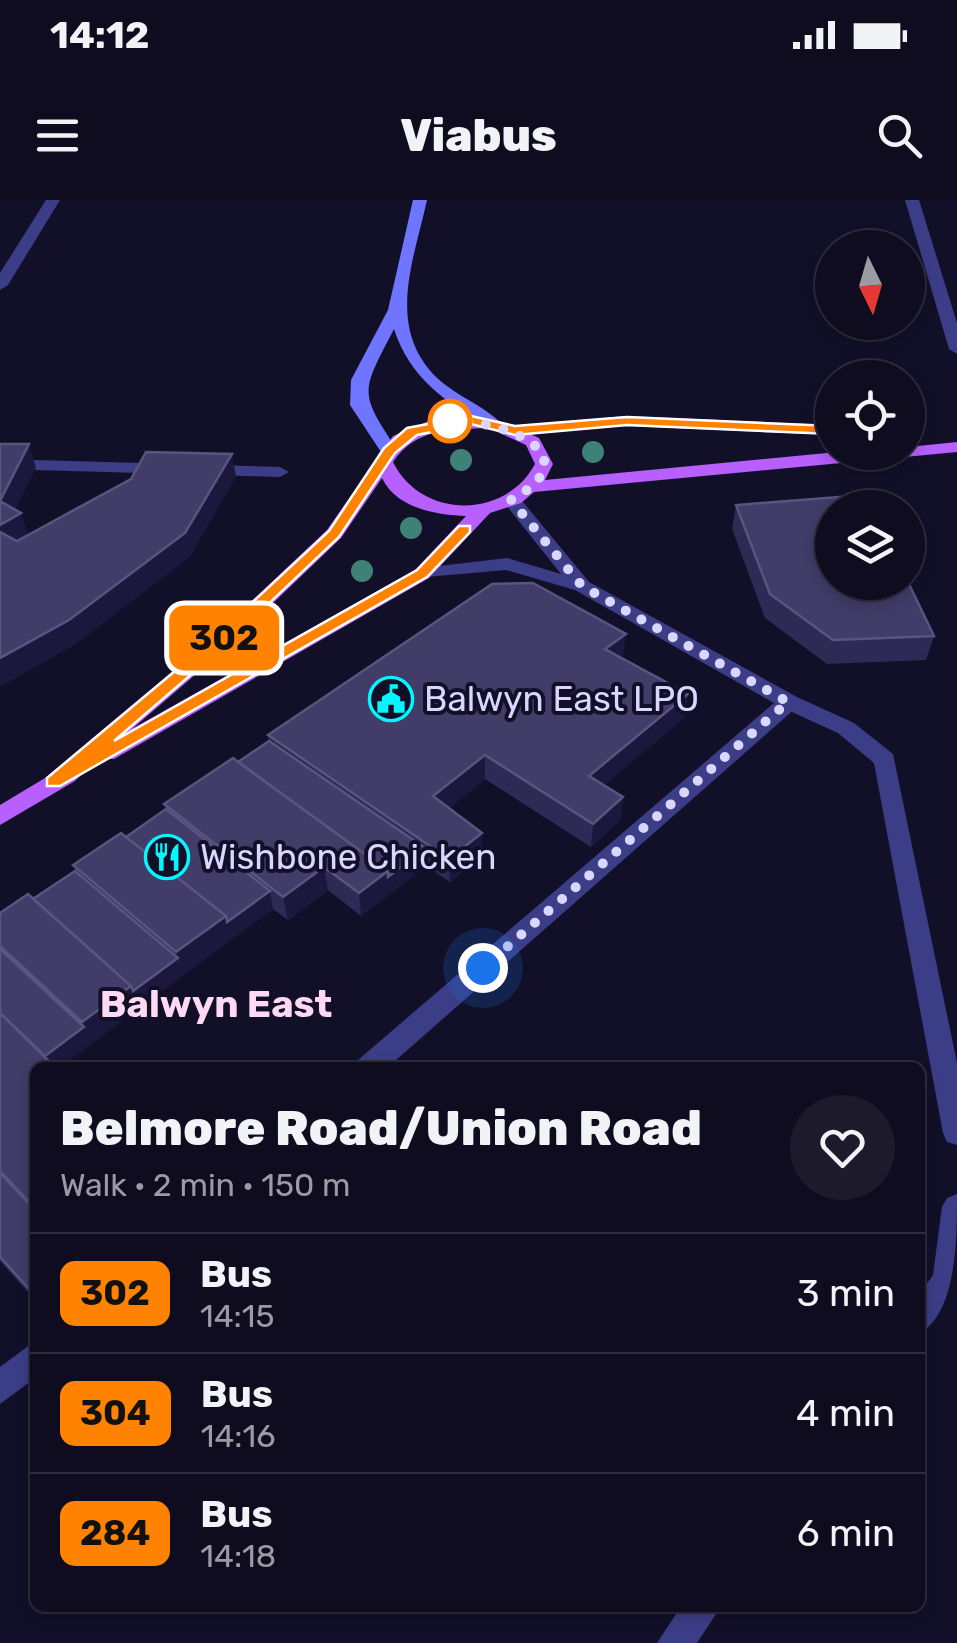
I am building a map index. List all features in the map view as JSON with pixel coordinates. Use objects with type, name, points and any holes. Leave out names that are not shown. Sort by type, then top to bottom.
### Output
[{"type":"main road","points":[[420,200],[396,310],[359,380],[359,405],[387,457],[391,483],[414,499],[448,508],[485,507],[511,500],[532,488],[815,460]]},
{"type":"main road","points":[[396,310],[415,368],[434,386],[492,423],[515,430],[533,442],[542,457],[542,472],[532,488]]},
{"type":"main road","points":[[515,430],[627,421],[815,429]]},
{"type":"main road","points":[[54,782],[217,644],[324,544],[387,457],[412,431],[430,424],[492,423]]},
{"type":"main road","points":[[925,439],[957,444]]},
{"type":"main road","points":[[925,449],[957,444]]},
{"type":"main road","points":[[0,816],[422,574],[485,507]]},
{"type":"street","points":[[0,285],[53,200]]},
{"type":"street","points":[[912,200],[957,350]]},
{"type":"street","points":[[0,464],[280,472]]},
{"type":"street","points":[[511,500],[582,586]]},
{"type":"street","points":[[422,574],[507,564],[582,586],[788,702],[846,728],[886,760],[957,1132]]},
{"type":"street","points":[[375,1062],[788,702]]},
{"type":"street","points":[[925,1311],[948,1280],[957,1207]]},
{"type":"street","points":[[0,1388],[30,1362]]},
{"type":"street","points":[[675,1643],[699,1612]]},
{"type":"building","points":[[0,444],[29,444],[0,501]]},
{"type":"building","points":[[146,452],[232,454],[185,533],[69,620],[0,658],[0,532],[17,541],[131,479]]},
{"type":"building","points":[[815,499],[815,600],[917,600],[934,636],[833,640],[770,594],[736,505]]},
{"type":"building","points":[[0,501],[21,513],[0,525]]},
{"type":"building","points":[[533,583],[626,634],[605,649],[688,694],[589,776],[623,797],[593,824],[485,755],[433,796],[482,833],[449,859],[268,735],[492,584]]},
{"type":"building","points":[[269,741],[425,848],[388,877],[388,871],[238,762]]},
{"type":"building","points":[[233,758],[388,871],[359,893],[324,867],[283,897],[164,804]]},
{"type":"building","points":[[166,809],[270,891],[227,922],[226,916],[126,837]]},
{"type":"building","points":[[121,833],[226,916],[176,952],[73,865]]},
{"type":"building","points":[[75,871],[178,958],[133,991],[33,899]]},
{"type":"building","points":[[28,894],[131,986],[82,1022],[0,946],[0,913]]},
{"type":"building","points":[[0,949],[84,1027],[45,1056],[0,1013]]},
{"type":"building","points":[[0,1013],[50,1062],[30,1062],[30,1203],[0,1171]]},
{"type":"building","points":[[0,1173],[30,1205],[30,1288],[0,1257]]},
{"type":"bus line","name":"302","points":[[464,529],[422,574],[54,782],[217,644],[304,564],[334,534],[385,463],[389,451],[412,431],[430,424],[471,420],[515,430],[627,421],[815,428]]},
{"type":"place","name":"Balwyn East LPO","points":[[391,699]]},
{"type":"place","name":"Wishbone Chicken","points":[[167,857]]},
{"type":"district","name":"Balwyn East","points":[[216,1004]]},
{"type":"route","points":[[450,421],[504,426],[525,436],[539,449],[544,464],[538,480],[511,500],[582,586],[788,702],[483,968]]}]
